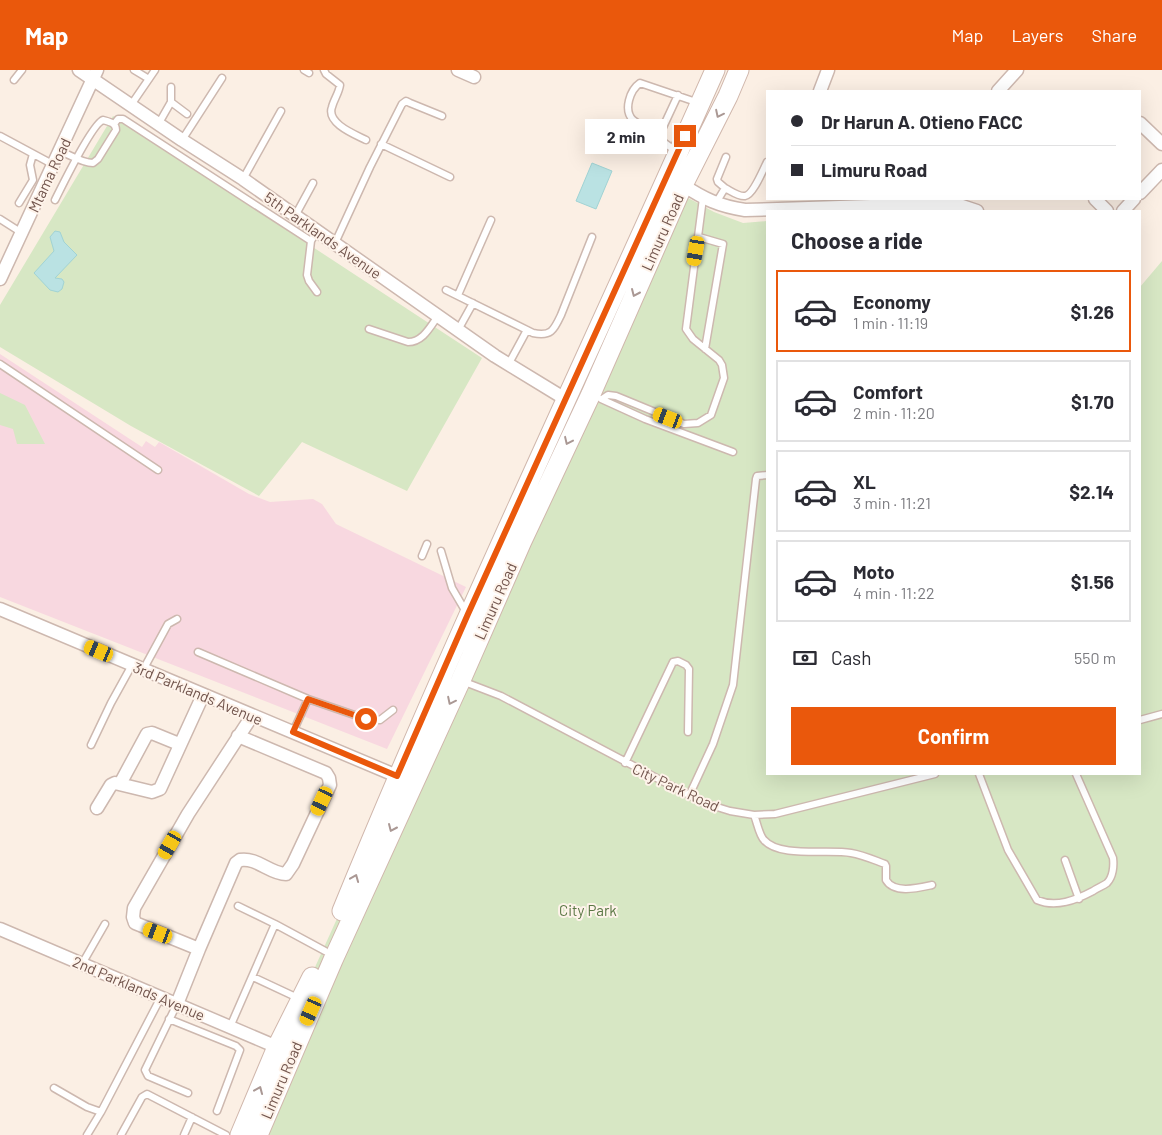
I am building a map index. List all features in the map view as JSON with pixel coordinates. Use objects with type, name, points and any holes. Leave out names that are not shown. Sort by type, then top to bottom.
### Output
[{"type":"main road","name":"Limuru Road","points":[[258,1135],[322,985],[405,780],[468,614],[567,400],[715,70]]},
{"type":"main road","name":"Limuru Road","points":[[240,1135],[277,1047],[325,952],[405,780],[460,680],[526,532],[596,397],[683,185],[728,96],[738,70]]},
{"type":"street","name":"5th Parklands Avenue","points":[[79,70],[95,75],[131,105],[182,140],[244,178],[295,216],[314,236],[335,243],[508,365],[567,400]]},
{"type":"street","points":[[458,70],[474,77]]},
{"type":"street","points":[[820,90],[828,70]]},
{"type":"street","points":[[999,90],[1017,70]]},
{"type":"street","name":"Mtama Road","points":[[0,279],[95,75]]},
{"type":"street","points":[[1141,124],[1162,144]]},
{"type":"street","points":[[1141,192],[1162,170]]},
{"type":"street","points":[[683,185],[703,198],[728,208],[745,210],[777,204],[872,207],[899,202],[960,205],[974,210]]},
{"type":"street","points":[[1096,200],[1106,210]]},
{"type":"street","points":[[1124,210],[1133,200]]},
{"type":"street","name":"3rd Parklands Avenue","points":[[0,609],[405,780]]},
{"type":"street","points":[[97,808],[111,785],[120,784],[152,792],[160,789],[203,695]]},
{"type":"street","points":[[199,950],[135,923],[133,917],[134,908],[188,814],[252,716]]},
{"type":"street","points":[[120,784],[147,734],[152,733],[180,744]]},
{"type":"street","points":[[177,1004],[236,863],[240,860],[250,860],[279,874],[286,874],[293,864],[330,785],[326,772],[238,736]]},
{"type":"street","name":"2nd Parklands Avenue","points":[[0,929],[277,1047]]},
{"type":"lane","points":[[14,80],[22,70]]},
{"type":"lane","points":[[134,70],[149,79]]},
{"type":"lane","points":[[131,105],[155,70]]},
{"type":"lane","points":[[324,70],[326,74],[339,82],[340,85],[331,109],[332,116],[344,128],[366,140]]},
{"type":"lane","points":[[182,140],[222,78]]},
{"type":"lane","points":[[678,153],[628,116],[627,105],[636,86],[640,83],[700,103]]},
{"type":"lane","points":[[159,123],[171,102],[171,87]]},
{"type":"lane","points":[[658,138],[678,95]]},
{"type":"lane","points":[[335,243],[381,144],[402,104],[406,101],[442,116]]},
{"type":"lane","points":[[171,102],[187,114]]},
{"type":"lane","points":[[244,178],[281,112]]},
{"type":"lane","points":[[114,124],[118,119],[123,118],[314,236],[307,275],[309,282],[317,292]]},
{"type":"lane","points":[[55,200],[77,158],[100,122],[104,120],[114,124],[116,130],[94,162],[88,163],[77,158],[60,151]]},
{"type":"lane","points":[[0,136],[54,165]]},
{"type":"lane","points":[[381,144],[450,178]]},
{"type":"lane","points":[[19,203],[34,180],[30,165],[33,154]]},
{"type":"lane","points":[[726,157],[717,178],[718,182],[742,196],[747,196],[752,192],[766,164]]},
{"type":"lane","points":[[295,216],[313,183]]},
{"type":"lane","points":[[716,203],[726,188]]},
{"type":"lane","points":[[596,397],[616,396],[684,424],[698,423],[711,415],[724,378],[722,365],[719,360],[693,339],[686,329],[703,198]]},
{"type":"lane","points":[[0,219],[22,233]]},
{"type":"lane","points":[[458,295],[491,220]]},
{"type":"lane","points":[[446,290],[533,333],[545,335],[555,327],[592,237]]},
{"type":"lane","points":[[699,237],[723,244],[705,349]]},
{"type":"lane","points":[[458,330],[473,303]]},
{"type":"lane","points":[[369,329],[408,342],[414,342],[424,336],[438,316]]},
{"type":"lane","points":[[508,365],[527,330]]},
{"type":"lane","points":[[0,364],[158,470]]},
{"type":"lane","points":[[596,397],[645,419],[733,452]]},
{"type":"lane","points":[[690,796],[714,744],[733,685],[756,478],[757,476],[766,475]]},
{"type":"lane","points":[[422,556],[427,544]]},
{"type":"lane","points":[[441,551],[452,588],[468,614]]},
{"type":"lane","points":[[90,746],[111,703],[168,624],[177,619]]},
{"type":"lane","points":[[198,652],[308,699],[372,720],[380,720],[393,710]]},
{"type":"lane","points":[[625,763],[675,661],[686,665],[689,669],[688,732]]},
{"type":"lane","name":"City Park Road","points":[[460,680],[501,696],[704,804],[730,811],[754,815],[789,812],[931,775]]},
{"type":"lane","points":[[293,732],[308,699]]},
{"type":"lane","points":[[1141,720],[1162,714]]},
{"type":"lane","points":[[979,775],[1008,850],[1037,900],[1056,904],[1079,899],[1108,882],[1114,865],[1113,858],[1076,775]]},
{"type":"lane","points":[[754,815],[763,839],[777,849],[854,854],[885,864],[886,880],[892,886],[908,889],[932,885]]},
{"type":"lane","points":[[1066,860],[1079,899]]},
{"type":"lane","points":[[238,906],[325,952]]},
{"type":"lane","points":[[82,964],[105,924]]},
{"type":"lane","points":[[230,1027],[275,924]]},
{"type":"lane","points":[[253,977],[301,1000]]},
{"type":"lane","points":[[87,1135],[161,997]]},
{"type":"lane","points":[[177,1004],[145,1070],[148,1076],[188,1093]]},
{"type":"lane","points":[[169,1019],[240,1050],[217,1111]]},
{"type":"lane","points":[[54,1088],[87,1107],[101,1112]]},
{"type":"lane","points":[[122,1135],[144,1095],[149,1094],[226,1135]]},
{"type":"lane","points":[[184,1135],[192,1117]]},
{"type":"shaded area","points":[[0,354],[142,447],[146,441],[155,447],[159,442],[249,494],[270,502],[313,499],[322,504],[336,524],[466,587],[387,749],[0,597]]},
{"type":"green space","points":[[113,116],[482,358],[407,491],[302,442],[259,496],[131,426],[0,347],[0,305]]},
{"type":"green space","name":"City Park","points":[[666,186],[714,212],[743,223],[766,221],[766,775],[1141,775],[1141,286],[1162,261],[1162,1135],[236,1135],[277,1051]]},
{"type":"green space","points":[[0,393],[25,405],[45,444],[17,444],[13,429],[0,425]]},
{"type":"water","points":[[592,163],[612,171],[596,209],[576,201]]},
{"type":"water","points":[[55,231],[60,232],[64,242],[77,255],[55,278],[62,279],[64,282],[62,289],[58,292],[50,290],[34,273],[54,251],[50,237]]},
{"type":"route","points":[[366,719],[308,699],[293,732],[397,776],[468,614],[567,400],[685,136]]}]
